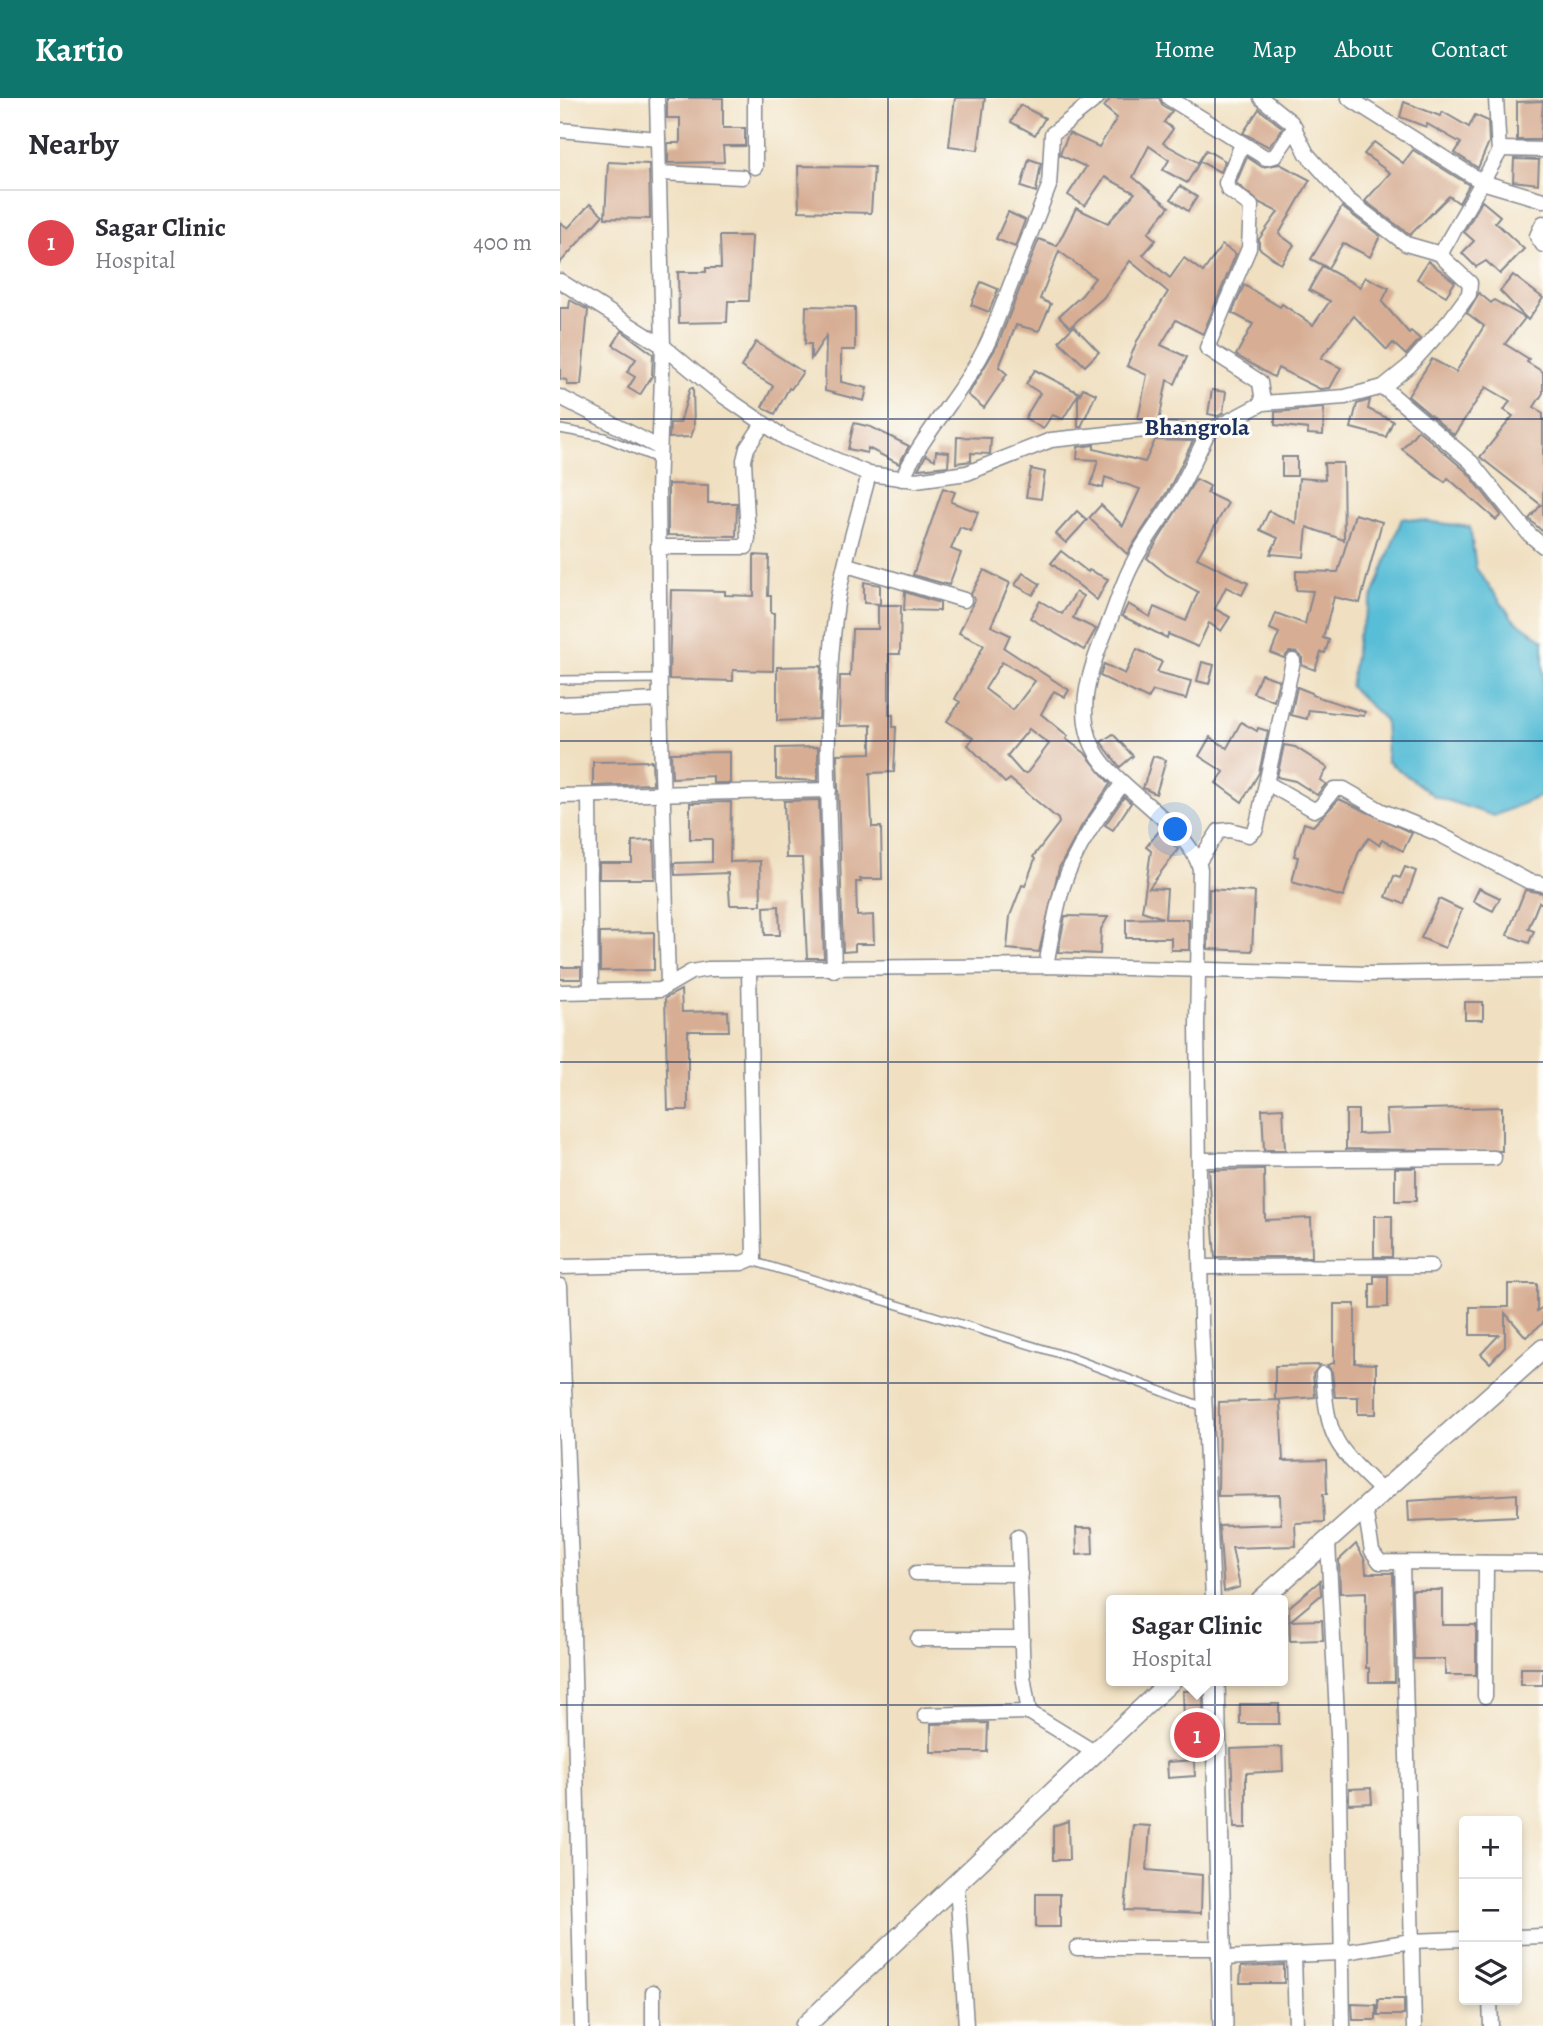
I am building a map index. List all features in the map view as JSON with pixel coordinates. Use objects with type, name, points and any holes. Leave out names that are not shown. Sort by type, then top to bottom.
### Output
[{"type":"street","points":[[657,98],[663,346],[658,453],[661,795],[668,983]]},
{"type":"street","points":[[755,98],[755,167]]},
{"type":"street","points":[[902,479],[916,447],[979,362],[989,340],[1049,186],[1052,134],[1097,98]]},
{"type":"street","points":[[1169,98],[1266,158],[1271,158],[1295,127]]},
{"type":"street","points":[[560,281],[663,346],[763,424],[807,450],[869,474],[902,479],[967,473],[1051,440],[1145,430],[1208,432],[1219,429],[1263,403],[1345,397],[1383,387],[1409,366],[1450,320],[1470,292],[1467,279],[1441,254],[1406,244],[1347,199],[1307,154],[1295,127],[1261,98]]},
{"type":"street","points":[[1349,98],[1482,182],[1543,200]]},
{"type":"street","points":[[1441,254],[1500,149],[1496,98]]},
{"type":"street","points":[[560,130],[658,139]]},
{"type":"street","points":[[1242,144],[1226,183],[1228,189],[1252,208],[1251,242],[1207,348],[1259,382],[1263,403]]},
{"type":"street","points":[[1500,149],[1543,150]]},
{"type":"street","points":[[660,173],[743,177]]},
{"type":"street","points":[[1543,223],[1537,236],[1543,245]]},
{"type":"street","points":[[1383,387],[1483,474],[1529,534],[1543,546]]},
{"type":"street","points":[[560,397],[658,453]]},
{"type":"street","points":[[658,547],[746,547],[748,538],[744,460],[747,447],[763,424]]},
{"type":"street","points":[[1199,862],[1151,807],[1113,775],[1089,741],[1085,718],[1087,686],[1132,565],[1177,494],[1208,432]]},
{"type":"street","points":[[834,970],[829,790],[831,670],[838,601],[869,474]]},
{"type":"street","points":[[847,565],[964,600]]},
{"type":"street","points":[[1213,1595],[1201,1267],[1199,862],[1219,831],[1253,833],[1259,821],[1293,661]]},
{"type":"street","points":[[560,704],[660,701]]},
{"type":"street","points":[[1046,966],[1058,904],[1069,870],[1094,824],[1123,783]]},
{"type":"street","points":[[1267,783],[1314,810],[1321,806],[1334,789],[1344,789],[1377,809],[1440,834],[1528,881],[1543,884]]},
{"type":"street","points":[[560,796],[829,790]]},
{"type":"street","points":[[589,796],[590,991]]},
{"type":"street","points":[[560,992],[652,991],[698,970],[1046,966],[1199,971],[1543,971]]},
{"type":"street","points":[[560,1267],[752,1261],[755,1255],[749,1099],[749,970]]},
{"type":"street","points":[[1200,1160],[1494,1158]]},
{"type":"street","points":[[1201,1267],[1432,1266]]},
{"type":"street","points":[[560,1286],[566,1589],[582,2026]]},
{"type":"street","points":[[1267,1595],[1543,1349]]},
{"type":"street","points":[[1323,1374],[1328,1418],[1338,1447],[1383,1492]]},
{"type":"street","points":[[1365,1508],[1375,1559],[1380,1562],[1543,1563]]},
{"type":"street","points":[[1018,1537],[1025,1692],[1029,1712]]},
{"type":"street","points":[[1328,1542],[1338,1735],[1343,2026]]},
{"type":"street","points":[[1402,1563],[1414,2026]]},
{"type":"street","points":[[1485,1696],[1486,1563]]},
{"type":"street","points":[[916,1573],[1020,1574]]},
{"type":"street","points":[[918,1639],[1022,1639]]},
{"type":"street","points":[[805,2026],[1166,1686]]},
{"type":"street","points":[[1208,2026],[1223,2026],[1215,1686]]},
{"type":"street","points":[[925,1714],[1029,1712],[1094,1752]]},
{"type":"street","points":[[957,1884],[966,2026]]},
{"type":"street","points":[[1522,1937],[1543,1936]]},
{"type":"street","points":[[1077,1948],[1294,1955],[1340,1953],[1411,1941],[1459,1939]]},
{"type":"street","points":[[1294,1955],[1296,2026]]},
{"type":"street","points":[[653,1992],[653,2026]]},
{"type":"street","points":[[1490,2005],[1491,2026]]},
{"type":"lane","points":[[560,429],[604,437],[658,453]]},
{"type":"lane","points":[[560,680],[660,679]]},
{"type":"lane","points":[[752,1261],[1070,1357],[1205,1408]]},
{"type":"water","points":[[1402,518],[1470,527],[1476,568],[1513,619],[1543,640],[1543,795],[1494,816],[1434,796],[1387,761],[1385,720],[1350,687],[1358,636]]},
{"type":"building","points":[[667,98],[723,98],[723,128],[745,128],[745,146],[723,146],[724,162],[668,163],[668,143],[680,143],[680,118],[667,118]]},
{"type":"building","points":[[955,98],[985,98],[978,150],[949,146]]},
{"type":"building","points":[[1111,98],[1159,98],[1163,106],[1172,111],[1164,122],[1173,129],[1163,143],[1199,163],[1187,183],[1163,170],[1169,160],[1149,146],[1133,177],[1169,207],[1148,233],[1156,240],[1143,255],[1170,278],[1184,258],[1203,272],[1222,245],[1236,254],[1203,334],[1176,320],[1161,345],[1187,357],[1175,384],[1167,380],[1159,421],[1138,419],[1147,375],[1127,366],[1137,341],[1168,292],[1130,261],[1103,298],[1070,327],[1059,316],[1082,295],[1095,278],[1059,251],[1040,299],[1051,304],[1039,331],[1016,325],[999,367],[1007,374],[984,408],[968,395],[998,344],[1039,239],[1057,246],[1076,208],[1108,223],[1135,193],[1105,177],[1085,206],[1068,195],[1086,167],[1060,155],[1061,151],[1069,133],[1099,147],[1117,118],[1104,107]]},
{"type":"building","points":[[1543,101],[1540,140],[1517,140],[1517,102]]},
{"type":"building","points":[[1404,102],[1440,116],[1443,112],[1469,127],[1475,115],[1488,121],[1489,142],[1478,168],[1455,153],[1461,143],[1427,124],[1426,127],[1400,117]]},
{"type":"building","points":[[1020,105],[1045,118],[1035,135],[1011,122]]},
{"type":"building","points":[[1259,109],[1283,128],[1269,147],[1243,133]]},
{"type":"building","points":[[1374,142],[1403,163],[1413,150],[1469,185],[1459,203],[1449,196],[1410,235],[1365,201],[1390,173],[1364,154]]},
{"type":"building","points":[[1206,150],[1225,161],[1220,172],[1199,161]]},
{"type":"building","points":[[1247,157],[1262,167],[1280,164],[1310,180],[1279,234],[1294,245],[1281,264],[1259,248],[1259,239],[1278,212],[1260,203],[1236,183]]},
{"type":"building","points":[[1029,159],[1041,163],[1036,192],[1021,187]]},
{"type":"building","points":[[1514,159],[1539,160],[1538,184],[1513,181]]},
{"type":"building","points":[[608,162],[649,164],[650,219],[605,218]]},
{"type":"building","points":[[798,166],[874,167],[871,213],[799,211]]},
{"type":"building","points":[[1180,186],[1197,197],[1188,211],[1171,199]]},
{"type":"building","points":[[1482,201],[1500,216],[1495,222],[1524,249],[1500,274],[1486,261],[1476,267],[1462,253],[1474,241],[1464,232]]},
{"type":"building","points":[[590,204],[603,215],[560,263],[560,222],[568,228]]},
{"type":"building","points":[[1342,207],[1380,236],[1370,257],[1343,243],[1328,268],[1311,259]]},
{"type":"building","points":[[1008,212],[1025,220],[1015,247],[996,239]]},
{"type":"building","points":[[720,236],[752,236],[749,301],[728,301],[727,322],[679,323],[678,272],[706,272],[706,268],[721,268]]},
{"type":"building","points":[[1428,261],[1455,282],[1446,296],[1417,279]]},
{"type":"building","points":[[1322,266],[1360,287],[1365,277],[1389,288],[1382,302],[1409,333],[1411,331],[1420,339],[1406,355],[1393,343],[1387,350],[1354,316],[1321,358],[1341,368],[1330,388],[1320,389],[1278,368],[1274,377],[1236,355],[1253,324],[1232,313],[1244,285],[1280,307],[1282,304],[1313,325],[1330,301],[1309,290]]},
{"type":"building","points":[[1513,275],[1543,298],[1528,320],[1500,291]]},
{"type":"building","points":[[981,282],[998,289],[989,312],[971,305]]},
{"type":"building","points":[[1479,293],[1491,303],[1494,300],[1525,318],[1505,344],[1529,359],[1527,362],[1543,372],[1543,393],[1534,407],[1543,414],[1543,532],[1529,519],[1541,505],[1480,457],[1513,416],[1504,410],[1510,401],[1486,387],[1454,435],[1408,396],[1432,359],[1456,372],[1484,326],[1467,313]]},
{"type":"building","points":[[570,300],[588,310],[581,385],[567,385],[567,380],[560,379],[560,308],[569,308]]},
{"type":"building","points":[[806,306],[855,307],[855,350],[841,350],[841,382],[867,388],[864,401],[825,391],[826,336],[811,359],[811,344],[805,344]]},
{"type":"building","points":[[1074,326],[1099,352],[1085,366],[1059,341]]},
{"type":"building","points":[[622,331],[653,354],[652,376],[640,395],[628,388],[635,377],[627,372],[636,359],[613,345]]},
{"type":"building","points":[[756,342],[803,372],[791,389],[789,388],[775,414],[762,407],[773,386],[741,367]]},
{"type":"building","points":[[1035,370],[1079,393],[1063,419],[1052,415],[1043,429],[1025,418],[1040,393],[1026,384]]},
{"type":"building","points":[[690,388],[693,388],[694,428],[691,437],[669,438],[670,423],[680,423]]},
{"type":"building","points":[[1083,388],[1096,394],[1081,427],[1078,427],[1078,398]]},
{"type":"building","points":[[1212,390],[1226,392],[1223,413],[1218,416],[1208,414]]},
{"type":"building","points":[[1370,400],[1368,409],[1393,421],[1386,437],[1351,428],[1357,404]]},
{"type":"building","points":[[1324,408],[1323,435],[1308,434],[1308,429],[1275,425],[1275,412]]},
{"type":"building","points":[[854,423],[871,427],[909,446],[899,464],[868,448],[867,453],[848,449]]},
{"type":"building","points":[[1418,430],[1467,472],[1501,515],[1496,520],[1448,478],[1445,482],[1402,449]]},
{"type":"building","points":[[957,437],[991,438],[990,454],[971,453],[971,461],[956,463]]},
{"type":"building","points":[[1155,440],[1193,441],[1169,489],[1127,554],[1089,518],[1101,505],[1123,526],[1140,489],[1105,477],[1103,488],[1091,485],[1098,460],[1077,459],[1078,447],[1094,445],[1094,449],[1145,462]]},
{"type":"building","points":[[936,451],[949,452],[948,466],[918,469],[926,455],[935,460]]},
{"type":"building","points":[[1282,457],[1297,457],[1297,476],[1282,476]]},
{"type":"building","points":[[1324,463],[1343,463],[1344,540],[1307,527],[1304,557],[1270,554],[1278,538],[1260,530],[1269,511],[1296,523],[1299,478],[1325,480]]},
{"type":"building","points":[[1031,469],[1045,472],[1041,499],[1026,497]]},
{"type":"building","points":[[1196,479],[1210,486],[1207,493],[1228,503],[1197,558],[1248,583],[1242,595],[1226,587],[1215,609],[1230,617],[1221,631],[1209,623],[1198,647],[1168,634],[1167,638],[1122,616],[1128,604],[1150,617],[1154,607],[1186,621],[1198,592],[1166,574],[1147,558]]},
{"type":"building","points":[[668,484],[708,485],[708,503],[737,503],[736,536],[668,535]]},
{"type":"building","points":[[943,488],[955,492],[951,502],[978,512],[971,531],[960,527],[951,549],[961,553],[949,585],[913,575]]},
{"type":"building","points":[[1077,511],[1087,520],[1066,543],[1056,534]]},
{"type":"building","points":[[1355,514],[1382,522],[1360,603],[1334,597],[1323,638],[1329,640],[1325,653],[1321,652],[1315,670],[1302,665],[1302,657],[1296,652],[1289,652],[1284,658],[1271,653],[1279,633],[1270,629],[1276,613],[1305,624],[1313,591],[1296,590],[1296,571],[1338,572]]},
{"type":"building","points":[[1061,551],[1088,572],[1089,570],[1108,579],[1097,600],[1051,563]]},
{"type":"building","points":[[754,555],[769,556],[768,596],[771,596],[771,613],[774,613],[773,671],[733,670],[733,681],[669,679],[671,590],[725,591],[725,595],[754,596]]},
{"type":"building","points":[[984,570],[1010,583],[991,626],[1010,635],[1004,648],[1069,690],[1065,697],[1054,691],[1041,714],[1068,736],[1066,739],[1085,753],[1110,784],[1081,827],[1059,868],[1039,952],[1007,949],[1010,916],[1022,885],[1025,886],[1035,859],[1033,857],[1059,823],[1058,819],[1010,779],[1005,783],[968,745],[973,738],[947,721],[960,702],[955,699],[984,645],[959,633],[975,599],[971,594]],"holes":[[[1002,662],[1035,681],[1013,710],[985,689]],[[1029,729],[1049,744],[1027,773],[1022,773],[1007,756]]]},
{"type":"building","points":[[1023,573],[1040,584],[1033,595],[1015,585]]},
{"type":"building","points":[[864,582],[880,585],[880,604],[864,603]]},
{"type":"building","points":[[905,592],[940,603],[940,611],[904,610]]},
{"type":"building","points":[[1076,592],[1083,596],[1073,618],[1096,629],[1084,650],[1030,618],[1040,601],[1062,614]]},
{"type":"building","points":[[878,605],[901,605],[900,654],[889,654],[889,715],[893,715],[893,727],[896,727],[894,772],[870,773],[872,827],[881,827],[882,879],[860,879],[861,882],[856,882],[857,916],[873,915],[874,944],[855,944],[855,951],[843,952],[837,754],[871,753],[871,725],[839,726],[840,676],[850,676],[852,629],[878,629]]},
{"type":"building","points":[[1137,649],[1162,662],[1157,672],[1191,681],[1186,699],[1153,691],[1148,699],[1100,676],[1104,664],[1125,674]]},
{"type":"building","points":[[1202,662],[1214,665],[1209,684],[1197,681]]},
{"type":"building","points":[[821,666],[819,719],[777,721],[777,667]]},
{"type":"building","points":[[1261,674],[1279,680],[1274,701],[1253,693]]},
{"type":"building","points":[[1297,687],[1312,695],[1365,712],[1364,716],[1309,710],[1307,719],[1291,715]]},
{"type":"building","points":[[1241,722],[1257,731],[1258,728],[1268,731],[1259,773],[1242,802],[1216,783],[1224,772],[1199,756],[1210,737],[1227,748]]},
{"type":"building","points":[[1113,734],[1133,756],[1120,767],[1101,742]]},
{"type":"building","points":[[1284,745],[1295,747],[1328,768],[1320,780],[1326,784],[1317,795],[1295,781],[1277,777]]},
{"type":"building","points":[[818,747],[818,781],[776,779],[776,748]]},
{"type":"building","points":[[730,752],[730,783],[713,783],[713,776],[672,778],[671,753]]},
{"type":"building","points":[[1153,756],[1166,760],[1156,794],[1143,788]]},
{"type":"building","points":[[652,761],[653,784],[593,786],[593,762]]},
{"type":"building","points":[[1124,797],[1131,803],[1113,830],[1105,825]]},
{"type":"building","points":[[1339,799],[1412,833],[1403,851],[1382,840],[1379,845],[1369,838],[1359,851],[1343,897],[1292,882],[1298,857],[1294,856],[1304,823],[1313,826]]},
{"type":"building","points":[[819,800],[824,958],[807,958],[802,858],[786,858],[784,801]]},
{"type":"building","points":[[731,802],[730,862],[760,861],[761,905],[730,905],[728,873],[675,875],[674,863],[712,862],[712,839],[690,839],[690,803]]},
{"type":"building","points":[[1159,831],[1178,849],[1149,888],[1167,889],[1165,919],[1189,919],[1189,950],[1171,950],[1171,938],[1126,938],[1126,919],[1163,918],[1142,911],[1151,851],[1146,847]]},
{"type":"building","points":[[654,840],[655,879],[599,879],[599,863],[632,863],[632,841]]},
{"type":"building","points":[[1405,867],[1416,871],[1404,904],[1386,897],[1394,876],[1400,878]]},
{"type":"building","points":[[1479,888],[1500,898],[1493,911],[1473,901]]},
{"type":"building","points":[[1209,889],[1255,892],[1252,951],[1208,949]]},
{"type":"building","points":[[1525,890],[1543,893],[1543,904],[1539,902],[1528,929],[1534,931],[1529,943],[1507,935]]},
{"type":"building","points":[[1439,899],[1462,910],[1445,948],[1421,938]]},
{"type":"building","points":[[779,906],[780,935],[765,935],[764,907]]},
{"type":"building","points":[[1065,916],[1108,917],[1101,929],[1100,954],[1058,952]]},
{"type":"building","points":[[654,932],[654,970],[600,971],[600,933]]},
{"type":"building","points":[[560,967],[581,967],[581,979],[560,979]]},
{"type":"building","points":[[681,990],[682,1012],[728,1011],[729,1031],[688,1031],[688,1110],[668,1110],[665,998]]},
{"type":"building","points":[[1465,1002],[1483,1002],[1483,1020],[1465,1020]]},
{"type":"building","points":[[1502,1107],[1502,1151],[1346,1149],[1346,1110],[1358,1110],[1358,1134],[1388,1133],[1386,1110]]},
{"type":"building","points":[[1283,1108],[1285,1150],[1264,1150],[1262,1109]]},
{"type":"building","points":[[1395,1168],[1416,1168],[1416,1201],[1395,1201]]},
{"type":"building","points":[[1264,1169],[1265,1220],[1311,1218],[1312,1257],[1215,1257],[1209,1170]]},
{"type":"building","points":[[1374,1216],[1392,1216],[1392,1257],[1374,1257]]},
{"type":"building","points":[[1374,1276],[1388,1276],[1388,1307],[1370,1308],[1370,1284],[1374,1284]]},
{"type":"building","points":[[1508,1284],[1537,1284],[1537,1311],[1543,1307],[1543,1323],[1526,1337],[1505,1313],[1505,1347],[1490,1363],[1481,1354],[1499,1335],[1470,1335],[1470,1307],[1508,1307]]},
{"type":"building","points":[[1334,1304],[1355,1304],[1355,1363],[1376,1364],[1376,1414],[1358,1414],[1358,1397],[1335,1397],[1332,1372],[1327,1365],[1334,1363]]},
{"type":"building","points":[[1320,1365],[1313,1374],[1315,1397],[1275,1400],[1275,1366]]},
{"type":"building","points":[[1280,1400],[1283,1461],[1326,1460],[1324,1522],[1295,1523],[1296,1546],[1232,1548],[1240,1587],[1224,1592],[1219,1526],[1281,1524],[1280,1495],[1218,1496],[1219,1402]]},
{"type":"building","points":[[1517,1494],[1517,1516],[1409,1521],[1408,1501]]},
{"type":"building","points":[[1076,1528],[1092,1528],[1093,1554],[1077,1555]]},
{"type":"building","points":[[1356,1544],[1365,1560],[1366,1573],[1393,1573],[1395,1682],[1369,1682],[1369,1668],[1366,1668],[1366,1592],[1340,1593],[1339,1560]]},
{"type":"building","points":[[1320,1581],[1321,1595],[1290,1621],[1322,1620],[1323,1640],[1290,1641],[1289,1607]]},
{"type":"building","points":[[1412,1590],[1442,1590],[1442,1625],[1476,1625],[1476,1675],[1445,1675],[1445,1659],[1414,1659]]},
{"type":"building","points":[[1521,1668],[1543,1668],[1543,1685],[1521,1685]]},
{"type":"building","points":[[1203,1690],[1204,1747],[1185,1748],[1183,1691]]},
{"type":"building","points":[[1240,1704],[1279,1704],[1279,1724],[1240,1724]]},
{"type":"building","points":[[988,1723],[987,1752],[931,1752],[931,1724]]},
{"type":"building","points":[[1282,1747],[1283,1771],[1246,1773],[1246,1828],[1234,1828],[1231,1749]]},
{"type":"building","points":[[1194,1760],[1195,1776],[1168,1778],[1167,1762]]},
{"type":"building","points":[[1371,1788],[1372,1803],[1349,1804],[1349,1789]]},
{"type":"building","points":[[1068,1821],[1069,1860],[1053,1860],[1053,1826]]},
{"type":"building","points":[[1133,1825],[1150,1826],[1147,1870],[1202,1875],[1201,1913],[1125,1910]]},
{"type":"building","points":[[1036,1894],[1060,1894],[1060,1927],[1036,1927]]},
{"type":"building","points":[[1284,1965],[1284,1983],[1240,1983],[1241,1967]]},
{"type":"building","points":[[1378,1999],[1404,1999],[1404,2015],[1378,2015]]},
{"type":"building","points":[[1352,2004],[1376,2005],[1376,2020],[1353,2020]]},
{"type":"place","name":"Sagar Clinic","points":[[1197,1735]]},
{"type":"district","name":"Bhangrola","points":[[1197,427]]}]
